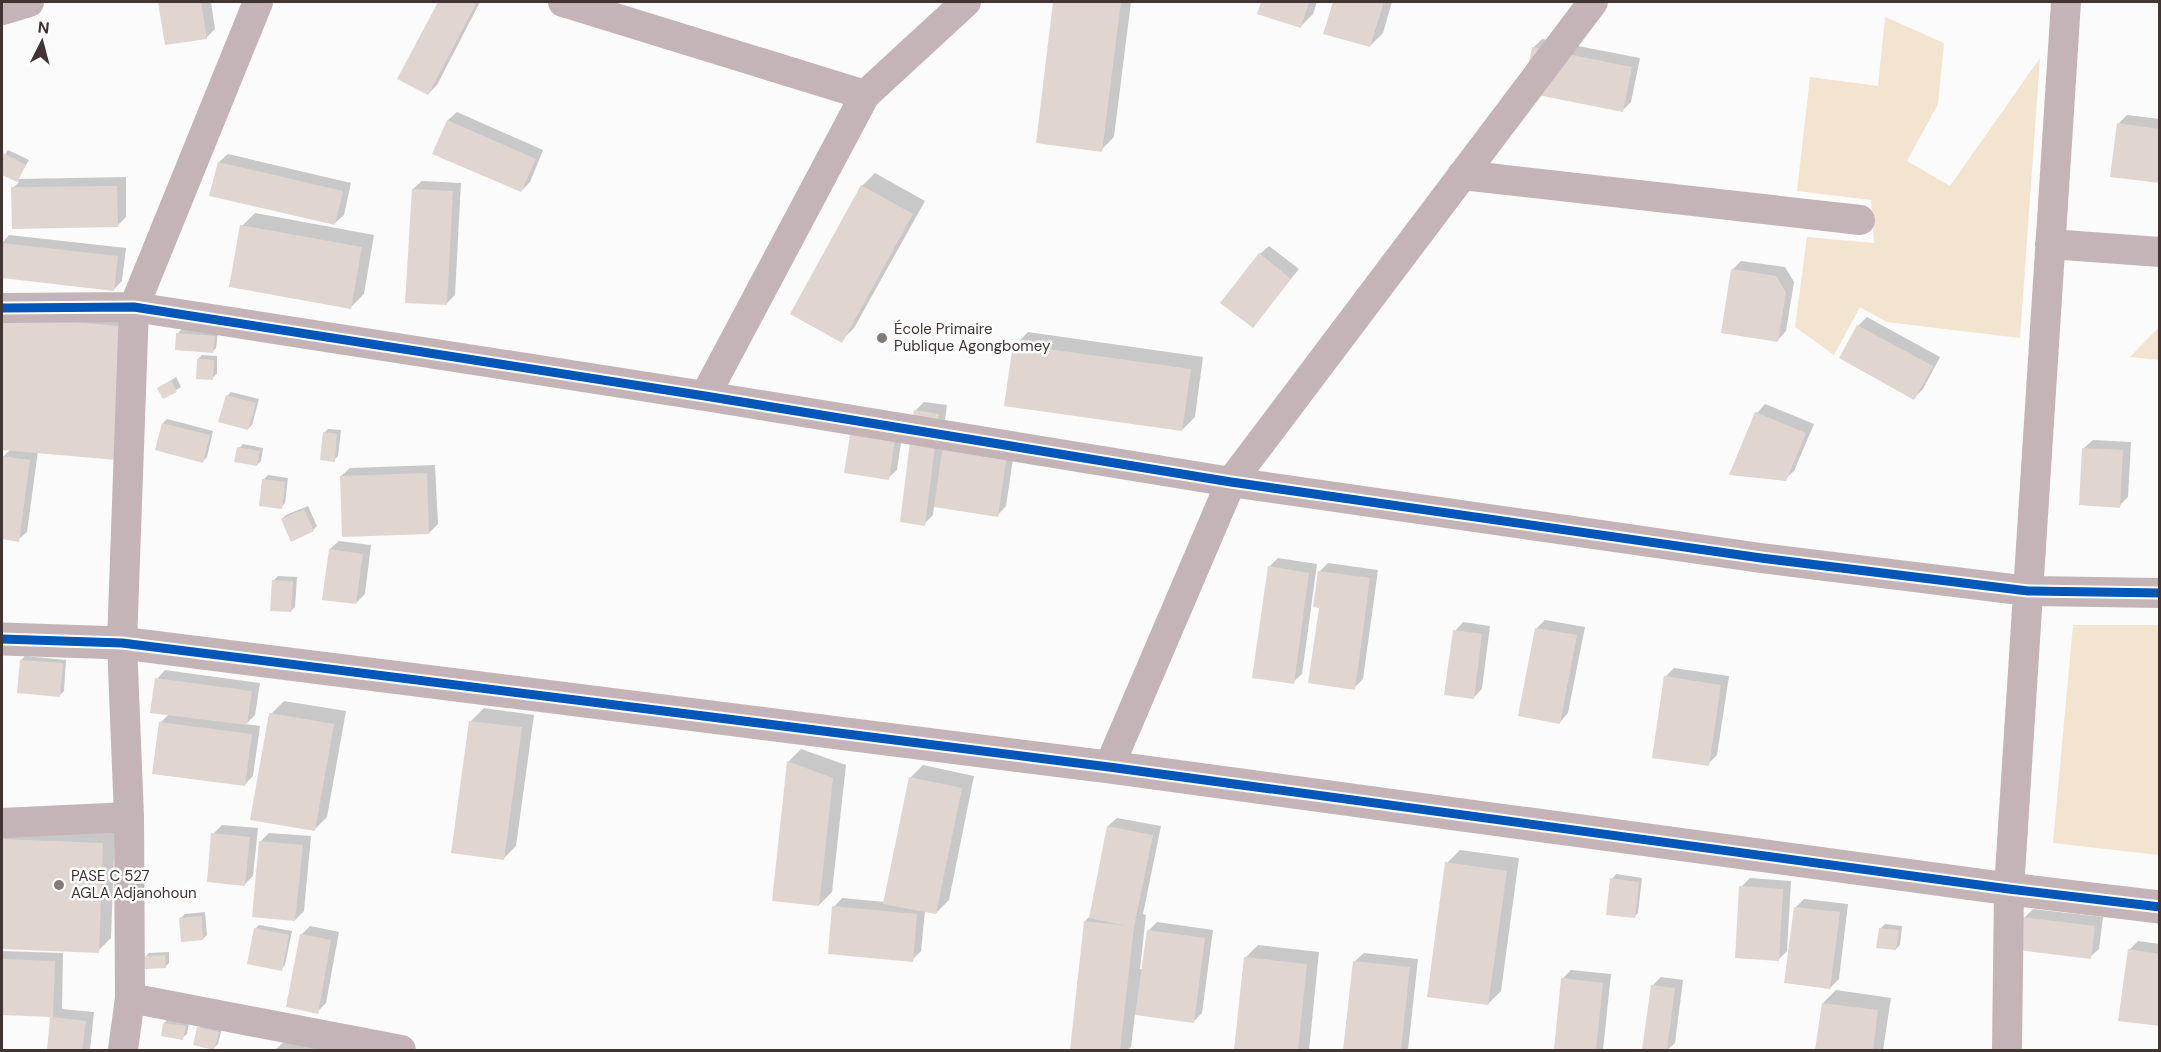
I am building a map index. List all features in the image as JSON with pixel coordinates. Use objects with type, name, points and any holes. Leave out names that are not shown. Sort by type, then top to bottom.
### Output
[{"type":"street","points":[[2,10],[29,2]]},
{"type":"street","points":[[123,1050],[130,998],[129,817],[122,643],[134,307],[258,2]]},
{"type":"street","points":[[562,2],[865,95]]},
{"type":"street","points":[[705,396],[865,95],[966,2]]},
{"type":"street","points":[[1109,768],[1231,482],[1593,2]]},
{"type":"street","points":[[2007,1050],[2009,889],[2066,2]]},
{"type":"street","points":[[1462,175],[1860,220]]},
{"type":"street","points":[[2050,244],[2160,252]]},
{"type":"street","points":[[2,308],[134,307],[705,396],[1231,482],[1761,558],[2028,591],[2160,593]]},
{"type":"street","points":[[2,639],[122,643],[1109,768],[2009,889],[2160,907]]},
{"type":"street","points":[[2,823],[129,817]]},
{"type":"street","points":[[130,998],[401,1050]]},
{"type":"shaded area","points":[[1885,17],[1944,43],[1938,104],[1907,161],[1950,186],[2040,58],[2020,338],[1887,322],[1860,307],[1834,355],[1795,327],[1807,237],[1874,243],[1871,200],[1797,191],[1810,77],[1878,86]]},
{"type":"shaded area","points":[[2159,327],[2159,360],[2130,357]]},
{"type":"shaded area","points":[[2073,625],[2159,625],[2159,855],[2053,843]]},
{"type":"building","points":[[158,2],[201,2],[207,39],[165,45]]},
{"type":"building","points":[[438,2],[476,4],[428,95],[397,79]]},
{"type":"building","points":[[1053,2],[1121,2],[1102,152],[1036,143]]},
{"type":"building","points":[[1261,2],[1309,2],[1301,28],[1257,14]]},
{"type":"building","points":[[1333,2],[1384,2],[1370,47],[1323,34]]},
{"type":"building","points":[[1532,47],[1632,67],[1623,112],[1523,92]]},
{"type":"building","points":[[447,120],[536,159],[521,192],[432,154]]},
{"type":"building","points":[[2117,123],[2160,129],[2160,183],[2110,177]]},
{"type":"building","points":[[3,153],[26,165],[17,182],[2,175]]},
{"type":"building","points":[[218,162],[343,191],[335,225],[209,196]]},
{"type":"building","points":[[861,185],[913,214],[842,343],[790,314]]},
{"type":"building","points":[[117,186],[118,227],[12,229],[11,187]]},
{"type":"building","points":[[412,189],[453,191],[447,305],[405,303]]},
{"type":"building","points":[[240,225],[362,247],[351,309],[229,287]]},
{"type":"building","points":[[2,243],[118,256],[114,291],[2,278]]},
{"type":"building","points":[[1259,253],[1291,279],[1253,328],[1220,303]]},
{"type":"building","points":[[1731,269],[1776,276],[1786,292],[1778,342],[1721,333]]},
{"type":"building","points":[[2,315],[128,327],[116,460],[2,450]]},
{"type":"building","points":[[1857,325],[1933,366],[1914,400],[1839,358]]},
{"type":"building","points":[[176,333],[215,336],[213,353],[175,350]]},
{"type":"building","points":[[1013,344],[1191,369],[1182,431],[1004,406]]},
{"type":"building","points":[[197,359],[214,360],[213,380],[196,379]]},
{"type":"building","points":[[171,380],[177,392],[163,399],[157,388]]},
{"type":"building","points":[[226,395],[256,403],[248,430],[218,422]]},
{"type":"building","points":[[914,410],[939,414],[925,526],[900,522]]},
{"type":"building","points":[[1755,412],[1806,433],[1786,481],[1729,475]]},
{"type":"building","points":[[853,417],[897,425],[889,480],[844,473]]},
{"type":"building","points":[[162,423],[210,435],[203,463],[155,450]]},
{"type":"building","points":[[945,431],[1009,440],[998,517],[934,507]]},
{"type":"building","points":[[323,432],[337,434],[335,462],[320,460]]},
{"type":"building","points":[[237,447],[260,451],[257,466],[234,462]]},
{"type":"building","points":[[2082,448],[2123,450],[2120,508],[2079,505]]},
{"type":"building","points":[[2,456],[30,460],[19,542],[2,539]]},
{"type":"building","points":[[427,473],[429,534],[342,537],[340,476]]},
{"type":"building","points":[[262,479],[285,482],[282,509],[259,506]]},
{"type":"building","points":[[304,509],[314,531],[291,542],[281,519]]},
{"type":"building","points":[[329,549],[363,554],[356,604],[322,600]]},
{"type":"building","points":[[1268,566],[1309,573],[1294,684],[1252,678]]},
{"type":"building","points":[[1318,571],[1370,578],[1355,690],[1308,683],[1319,608],[1313,607]]},
{"type":"building","points":[[272,580],[293,581],[291,612],[270,611]]},
{"type":"building","points":[[1535,628],[1577,635],[1560,724],[1518,716]]},
{"type":"building","points":[[1453,630],[1482,634],[1474,699],[1444,695]]},
{"type":"building","points":[[20,660],[63,663],[60,697],[17,693]]},
{"type":"building","points":[[1664,676],[1721,685],[1709,766],[1652,758]]},
{"type":"building","points":[[155,678],[252,691],[247,725],[150,713]]},
{"type":"building","points":[[269,713],[334,724],[315,831],[250,820]]},
{"type":"building","points":[[469,721],[522,727],[504,860],[451,853]]},
{"type":"building","points":[[159,722],[252,734],[245,786],[152,774]]},
{"type":"building","points":[[787,761],[833,778],[819,906],[772,901]]},
{"type":"building","points":[[909,777],[962,788],[936,914],[883,904]]},
{"type":"building","points":[[1107,826],[1153,835],[1134,927],[1120,1050],[1070,1050],[1084,921],[1127,926],[1089,918]]},
{"type":"building","points":[[211,833],[250,837],[245,886],[207,882]]},
{"type":"building","points":[[2,839],[103,843],[99,953],[2,949]]},
{"type":"building","points":[[259,841],[303,845],[295,921],[252,917]]},
{"type":"building","points":[[1445,862],[1507,871],[1488,1005],[1427,997]]},
{"type":"building","points":[[1610,878],[1639,882],[1635,918],[1606,915]]},
{"type":"building","points":[[1739,886],[1783,889],[1779,961],[1735,958]]},
{"type":"building","points":[[832,906],[917,914],[913,962],[828,954]]},
{"type":"building","points":[[1794,907],[1840,912],[1830,989],[1784,983]]},
{"type":"building","points":[[202,916],[203,940],[181,942],[179,918]]},
{"type":"building","points":[[2023,917],[2095,926],[2091,959],[2018,950]]},
{"type":"building","points":[[254,928],[289,935],[282,971],[247,964]]},
{"type":"building","points":[[1879,928],[1899,930],[1896,950],[1876,948]]},
{"type":"building","points":[[1147,930],[1205,938],[1194,1023],[1135,1015]]},
{"type":"building","points":[[300,934],[331,940],[318,1014],[286,1007]]},
{"type":"building","points":[[2128,949],[2160,954],[2160,1026],[2118,1021]]},
{"type":"building","points":[[165,955],[166,968],[145,969],[144,956]]},
{"type":"building","points":[[1244,957],[1307,964],[1298,1050],[1234,1050]]},
{"type":"building","points":[[2,959],[55,961],[53,1017],[86,1021],[82,1050],[47,1050],[50,1017],[2,1015]]},
{"type":"building","points":[[1353,961],[1410,967],[1401,1050],[1343,1050]]},
{"type":"building","points":[[1561,978],[1603,983],[1596,1050],[1554,1050]]},
{"type":"building","points":[[1651,985],[1675,988],[1667,1050],[1642,1050]]},
{"type":"building","points":[[1822,1003],[1878,1010],[1873,1050],[1815,1050]]},
{"type":"building","points":[[163,1023],[186,1026],[183,1040],[161,1036]]},
{"type":"building","points":[[197,1027],[219,1032],[214,1050],[193,1045]]},
{"type":"cycle path","points":[[2,308],[134,307],[705,396],[1231,482],[1761,558],[2028,591],[2160,593]]},
{"type":"cycle path","points":[[2,639],[122,643],[1109,767],[2009,889],[2160,907]]},
{"type":"place","name":"École Primaire Publique Agongbomey","points":[[882,338]]},
{"type":"place","name":"PASE C 527 AGLA Adjanohoun","points":[[59,885]]}]
